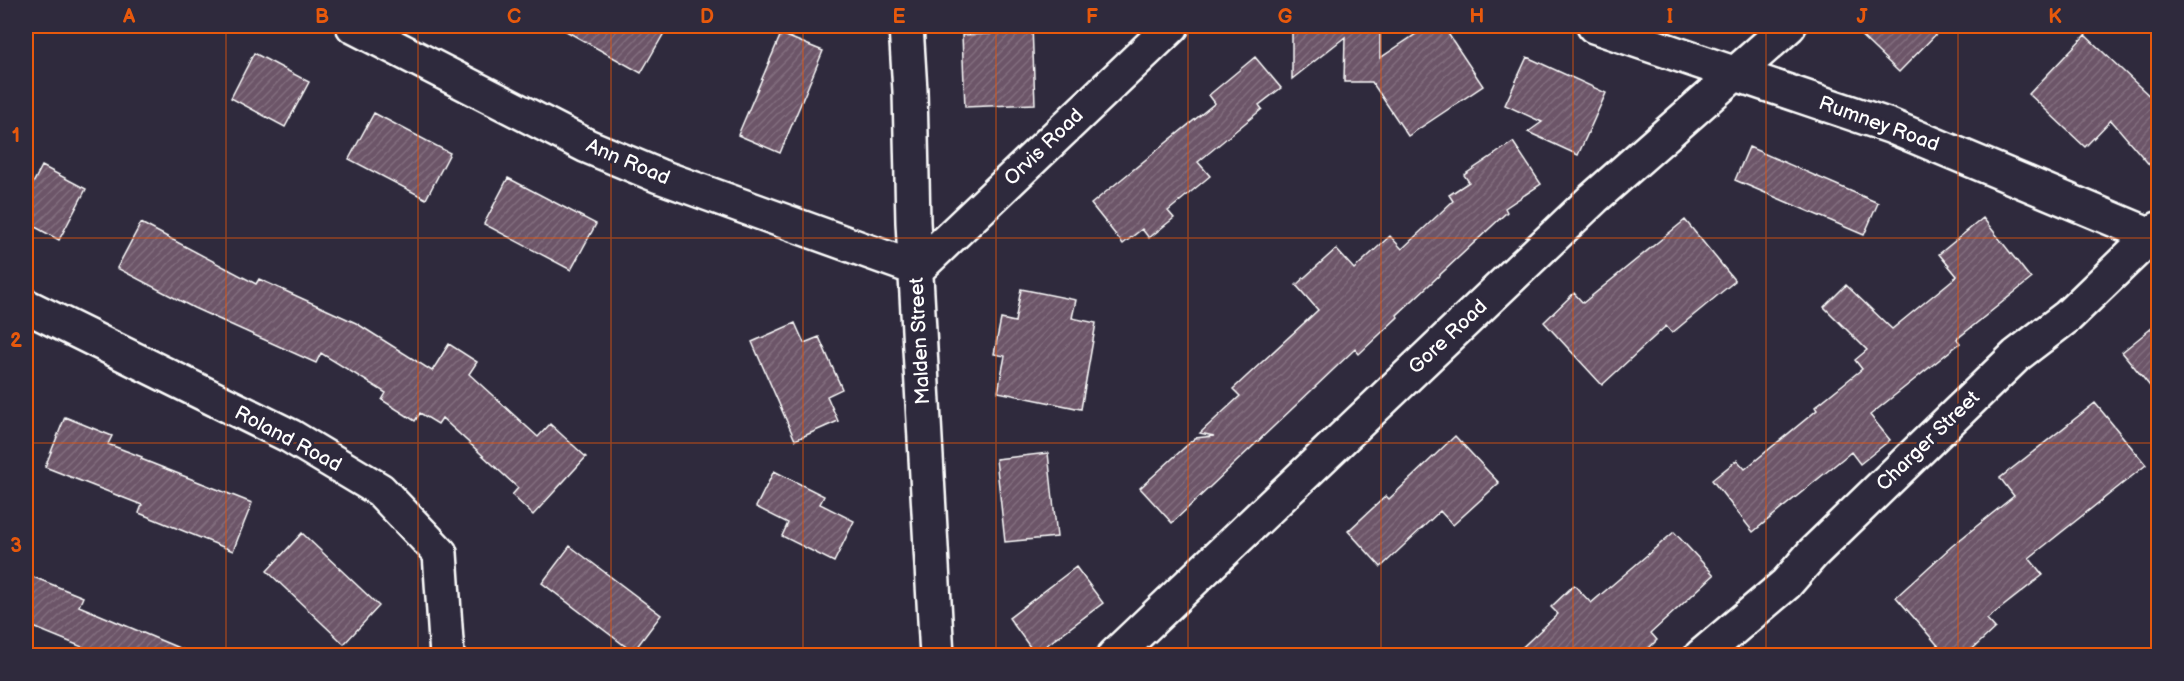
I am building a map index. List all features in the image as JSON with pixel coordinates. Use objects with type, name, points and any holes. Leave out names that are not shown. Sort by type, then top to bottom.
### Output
[{"type":"street","name":"Ann Road","points":[[353,26],[587,146],[659,176],[916,269]]},
{"type":"street","name":"Malden Street","points":[[906,26],[916,269],[937,656]]},
{"type":"street","name":"Orvis Road","points":[[916,269],[1172,26]]},
{"type":"street","name":"Rumney Road","points":[[1594,26],[1890,126],[2156,234]]},
{"type":"street","name":"Gore Road","points":[[1114,656],[1594,198],[1789,26]]},
{"type":"street","name":"Charger Street","points":[[1701,656],[1786,584],[1813,553],[2017,355],[2068,316],[2156,234]]},
{"type":"street","name":"Roland Road","points":[[26,306],[290,436],[380,490],[440,553],[447,656]]},
{"type":"building","points":[[557,26],[668,26],[641,73]]},
{"type":"building","points":[[990,26],[1032,26],[1035,104],[965,107],[962,35],[990,34]]},
{"type":"building","points":[[1292,26],[1380,26],[1380,58],[1428,26],[1443,26],[1483,86],[1408,136],[1372,82],[1344,82],[1345,37],[1292,79]]},
{"type":"building","points":[[1851,26],[1944,26],[1899,72]]},
{"type":"building","points":[[781,34],[823,51],[780,153],[738,135]]},
{"type":"building","points":[[2085,35],[2158,104],[2158,175],[2111,120],[2085,147],[2029,94]]},
{"type":"building","points":[[254,53],[309,82],[285,127],[231,98]]},
{"type":"building","points":[[1255,57],[1281,88],[1259,105],[1262,109],[1198,162],[1210,176],[1168,211],[1174,218],[1149,238],[1142,229],[1123,244],[1091,204],[1215,103],[1209,95]]},
{"type":"building","points":[[1527,57],[1606,93],[1578,155],[1528,132],[1542,122],[1505,105]]},
{"type":"building","points":[[374,113],[450,153],[426,199],[349,159]]},
{"type":"building","points":[[1513,142],[1541,184],[1505,208],[1507,212],[1397,315],[1398,317],[1359,354],[1355,349],[1172,523],[1140,488],[1195,438],[1214,436],[1200,433],[1240,396],[1233,389],[1318,310],[1296,285],[1336,249],[1354,269],[1390,236],[1402,249],[1453,201],[1449,195],[1469,182],[1464,175]]},
{"type":"building","points":[[1749,147],[1878,203],[1864,235],[1735,180]]},
{"type":"building","points":[[42,166],[86,189],[59,240],[26,222],[26,197]]},
{"type":"building","points":[[508,178],[596,224],[571,270],[484,224]]},
{"type":"building","points":[[1983,218],[2031,279],[1957,339],[1960,343],[1870,415],[1890,440],[1860,464],[1851,452],[1753,532],[1712,480],[1737,460],[1745,469],[1817,410],[1815,407],[1862,369],[1855,360],[1867,350],[1824,307],[1846,285],[1892,329],[1957,276],[1939,254]]},
{"type":"building","points":[[1685,220],[1735,281],[1672,333],[1666,326],[1602,385],[1544,322],[1574,293],[1583,303]]},
{"type":"building","points":[[141,223],[256,284],[259,279],[356,323],[432,371],[449,344],[477,362],[469,374],[538,437],[550,424],[586,457],[533,515],[512,495],[518,488],[442,418],[438,424],[420,413],[415,421],[382,400],[386,393],[321,353],[316,363],[194,308],[117,268]]},
{"type":"building","points":[[1021,289],[1076,300],[1072,318],[1096,323],[1081,409],[998,392],[1005,356],[994,354],[1001,319],[1015,322]]},
{"type":"building","points":[[795,323],[804,343],[819,337],[842,389],[827,396],[838,421],[795,440],[752,342]]},
{"type":"building","points":[[2158,323],[2158,396],[2122,352]]},
{"type":"building","points":[[2095,403],[2146,465],[2029,558],[2043,575],[1987,619],[1995,628],[1965,656],[1947,656],[1896,597],[1952,546],[2014,496],[2000,478]]},
{"type":"building","points":[[65,417],[112,436],[108,444],[252,503],[233,551],[139,513],[142,505],[45,467]]},
{"type":"building","points":[[1455,436],[1499,483],[1453,525],[1440,511],[1381,567],[1348,531],[1386,496],[1389,499]]},
{"type":"building","points":[[1048,453],[1057,537],[1005,542],[996,459]]},
{"type":"building","points":[[774,471],[824,496],[820,504],[854,521],[834,562],[782,536],[788,523],[756,507]]},
{"type":"building","points":[[1674,532],[1714,575],[1651,633],[1657,640],[1641,656],[1513,656],[1558,614],[1551,607],[1574,585],[1591,603]]},
{"type":"building","points":[[302,533],[379,606],[344,644],[267,571]]},
{"type":"building","points":[[570,546],[661,615],[633,652],[542,583]]},
{"type":"building","points":[[1076,567],[1103,603],[1035,654],[1009,618]]},
{"type":"building","points":[[26,574],[83,597],[79,606],[198,656],[104,656],[26,624]]}]
